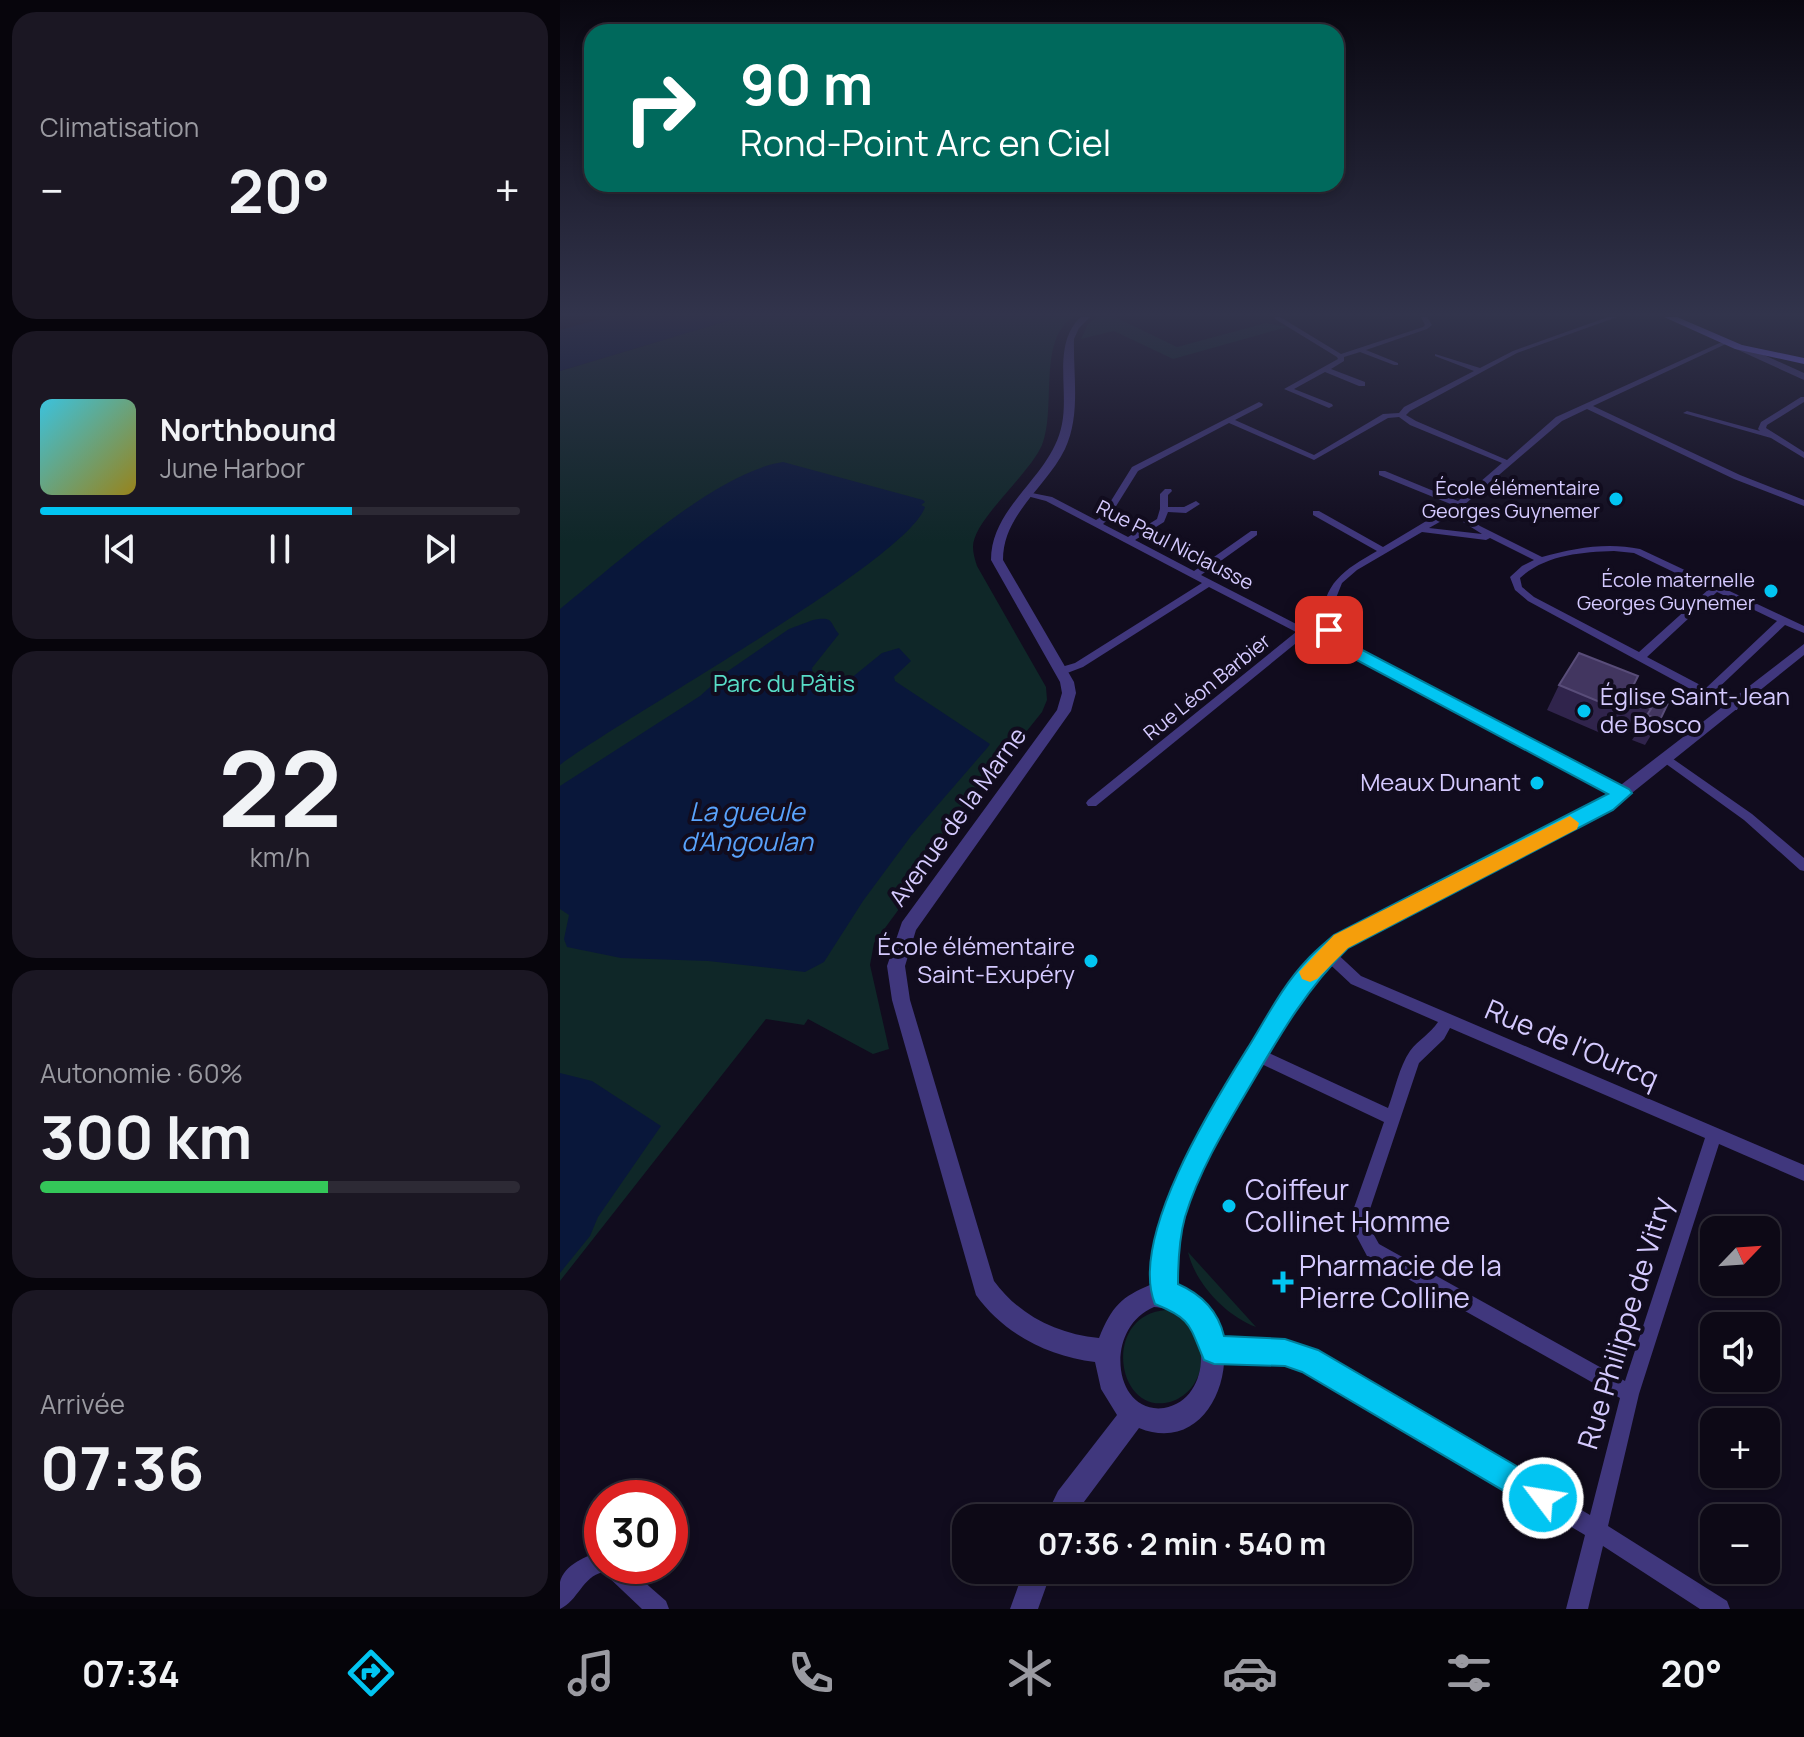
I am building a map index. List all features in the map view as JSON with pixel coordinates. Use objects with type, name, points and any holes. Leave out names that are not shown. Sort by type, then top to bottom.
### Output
[{"type":"street","name":"Avenue de la Marne","points":[[1067,392],[1065,436],[1049,467],[1001,531],[995,549],[997,560],[1062,671],[1069,693],[1064,711],[918,910],[902,938],[896,966],[901,1000],[984,1287],[1009,1317],[1035,1331],[1091,1350],[1108,1351]]},
{"type":"street","points":[[1295,392],[1329,406]]},
{"type":"street","points":[[1229,420],[1314,458],[1386,416],[1401,415],[1441,392]]},
{"type":"street","points":[[1617,392],[1545,428],[1456,508],[1424,530],[1366,559],[1338,582],[1328,600],[1327,627],[1340,645],[1623,793]]},
{"type":"street","points":[[1804,399],[1764,424],[1762,429],[1804,456]]},
{"type":"street","points":[[1096,524],[1104,519],[1135,469],[1259,404]]},
{"type":"street","points":[[1587,406],[1737,477],[1804,503]]},
{"type":"street","points":[[1687,413],[1770,436]]},
{"type":"street","points":[[1401,415],[1506,462]]},
{"type":"street","points":[[1382,473],[1456,508],[1501,539],[1542,560]]},
{"type":"street","points":[[1128,541],[1161,520],[1164,494],[1168,491]]},
{"type":"street","name":"Rue Paul Niclausse","points":[[1030,494],[1049,499],[1303,632]]},
{"type":"street","points":[[1164,509],[1186,510],[1196,504]]},
{"type":"street","points":[[1316,513],[1383,551]]},
{"type":"street","points":[[1424,530],[1501,539]]},
{"type":"street","points":[[1195,575],[1254,533]]},
{"type":"street","points":[[1225,539],[1238,545]]},
{"type":"street","points":[[1733,707],[1523,594],[1515,583],[1515,577],[1530,564],[1542,560],[1621,547],[1637,551],[1804,630]]},
{"type":"street","points":[[1062,671],[1079,665],[1209,583]]},
{"type":"street","points":[[1640,657],[1716,588]]},
{"type":"street","points":[[1707,693],[1784,620]]},
{"type":"street","name":"Rue Léon Barbier","points":[[1092,803],[1303,632],[1327,627]]},
{"type":"street","points":[[1164,1294],[1165,1251],[1177,1204],[1204,1141],[1298,988],[1327,953],[1341,941],[1606,805],[1804,648]]},
{"type":"street","points":[[1666,758],[1748,817],[1804,866]]},
{"type":"street","name":"Rue de l'Ourcq","points":[[1327,953],[1356,980],[1804,1173]]},
{"type":"street","points":[[1447,1019],[1440,1036],[1418,1050],[1357,1222],[1373,1250],[1630,1394]]},
{"type":"street","points":[[1256,1054],[1392,1118]]},
{"type":"street","name":"Rue Philippe de Vitry","points":[[1577,1609],[1588,1570],[1594,1529],[1630,1394],[1714,1134]]},
{"type":"street","points":[[1164,1294],[1176,1296],[1195,1309],[1209,1330],[1214,1350],[1210,1382],[1204,1393],[1188,1412],[1166,1421],[1155,1421],[1134,1413],[1112,1386],[1108,1351],[1114,1327],[1127,1309],[1145,1297],[1164,1294]]},
{"type":"street","points":[[1214,1350],[1285,1352],[1308,1360],[1594,1529],[1719,1609]]},
{"type":"street","points":[[1065,1504],[1134,1413]]},
{"type":"street","points":[[560,1598],[584,1570]]},
{"type":"street","points":[[631,1584],[658,1609]]},
{"type":"street","points":[[1024,1609],[1033,1584]]},
{"type":"green space","name":"Parc du Pâtis","points":[[560,392],[1049,392],[1042,445],[982,524],[973,547],[977,566],[1046,687],[1047,700],[1042,712],[989,778],[993,781],[874,943],[870,965],[889,1049],[873,1054],[808,1019],[804,1025],[766,1019],[560,1281]]},
{"type":"green space","points":[[1188,1252],[1256,1327],[1234,1315],[1213,1297],[1197,1275]]},
{"type":"green space","points":[[1166,1310],[1177,1315],[1193,1330],[1202,1362],[1194,1384],[1184,1395],[1170,1402],[1152,1402],[1137,1394],[1128,1380],[1123,1363],[1124,1345],[1132,1328],[1145,1316]]},
{"type":"water","points":[[783,462],[923,500],[925,502],[921,505],[925,507],[907,531],[870,563],[818,600],[560,765],[560,609],[698,501],[756,469]]},
{"type":"water","name":"La gueule d'Angoulan","points":[[813,620],[830,621],[839,634],[812,668],[813,677],[839,688],[882,653],[899,648],[911,661],[894,677],[895,681],[990,744],[988,747],[911,836],[863,901],[824,962],[805,972],[708,961],[621,958],[567,947],[564,939],[569,915],[560,909],[560,786],[700,696],[728,671],[789,629]]},
{"type":"water","points":[[560,1073],[592,1081],[661,1126],[598,1217],[590,1236],[560,1273]]},
{"type":"building","points":[[1579,653],[1638,676],[1632,688],[1670,699],[1660,720],[1647,715],[1651,709],[1625,698],[1619,710],[1559,685]]},
{"type":"slow traffic","points":[[1310,972],[1341,941],[1570,823]]},
{"type":"place","name":"École élémentaire Georges Guynemer","points":[[1616,499]]},
{"type":"place","name":"École maternelle Georges Guynemer","points":[[1771,591]]},
{"type":"place","name":"Église Saint-Jean de Bosco","points":[[1584,711]]},
{"type":"place","name":"Meaux Dunant","points":[[1537,783]]},
{"type":"place","name":"École élémentaire Saint-Exupéry","points":[[1091,961]]},
{"type":"place","name":"Coiffeur Collinet Homme","points":[[1229,1206]]},
{"type":"place","name":"Pharmacie de la Pierre Colline","points":[[1283,1282]]},
{"type":"route","points":[[1329,630],[1340,645],[1623,793],[1606,805],[1341,941],[1313,967],[1288,1002],[1204,1141],[1172,1218],[1165,1251],[1164,1294],[1176,1296],[1195,1309],[1209,1330],[1214,1350],[1285,1352],[1308,1360],[1543,1498]]}]
